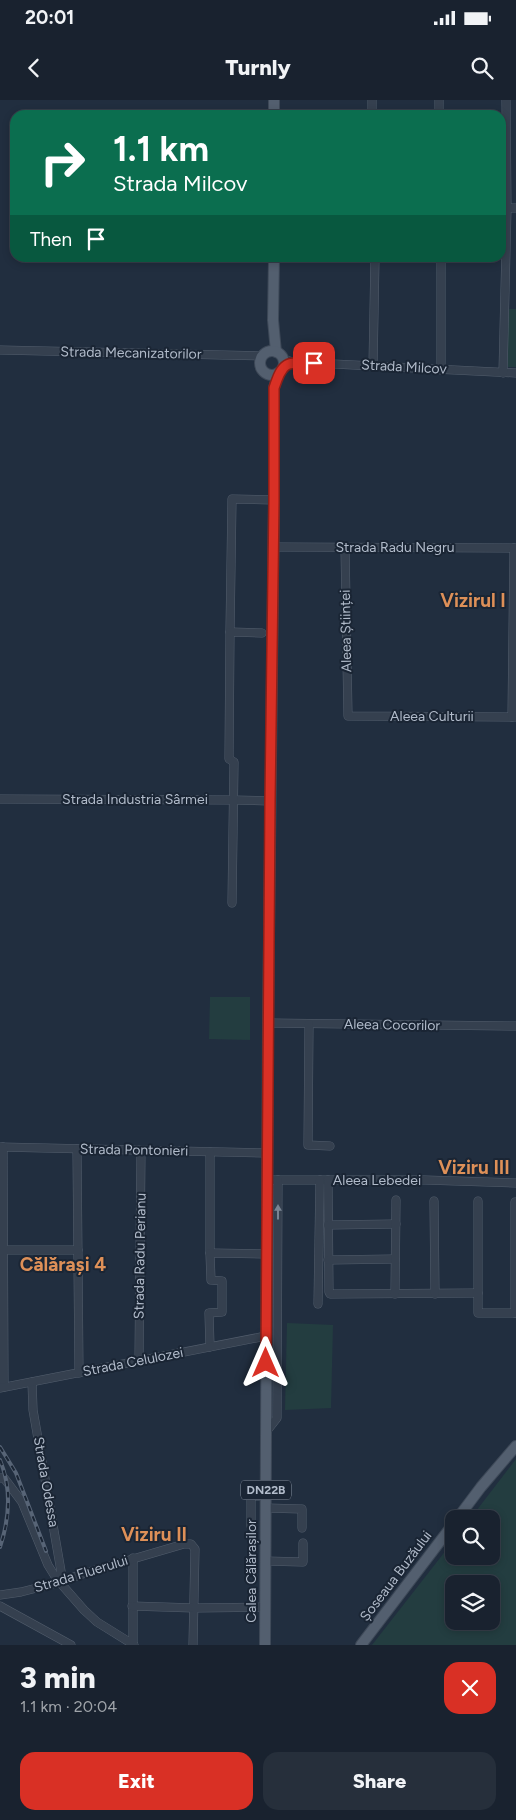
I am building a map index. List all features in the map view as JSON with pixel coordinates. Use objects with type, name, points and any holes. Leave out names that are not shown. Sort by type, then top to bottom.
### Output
[{"type":"main road","name":"Calea Călărașilor","points":[[264,1645],[274,388],[277,360],[273,320],[274,262]]},
{"type":"main road","name":"DN22B","points":[[266,373],[260,366],[277,360]]},
{"type":"main road","points":[[266,373],[272,375],[277,360]]},
{"type":"main road","name":"Calea Călărașilor","points":[[266,373],[274,388]]},
{"type":"main road","points":[[464,1510],[481,1486],[516,1446]]},
{"type":"main road","name":"Șoseaua Buzăului","points":[[361,1645],[445,1535]]},
{"type":"street","points":[[373,366],[375,262]]},
{"type":"street","points":[[441,262],[441,370]]},
{"type":"street","points":[[503,372],[504,262]]},
{"type":"street","name":"Strada Mecanizatorilor","points":[[0,350],[277,360]]},
{"type":"street","name":"Strada Milcov","points":[[277,360],[516,373]]},
{"type":"street","points":[[232,903],[234,762],[230,759],[230,632],[232,500],[274,500]]},
{"type":"street","name":"Strada Radu Negru","points":[[274,547],[515,548]]},
{"type":"street","name":"Aleea Științei","points":[[345,547],[348,716]]},
{"type":"street","points":[[514,717],[515,548]]},
{"type":"street","points":[[230,632],[262,633]]},
{"type":"street","name":"Aleea Culturii","points":[[348,716],[514,717]]},
{"type":"street","name":"Strada Industria Sârmei","points":[[0,799],[270,801]]},
{"type":"street","name":"Aleea Cocorilor","points":[[268,1023],[516,1026]]},
{"type":"street","points":[[308,1024],[308,1145],[330,1146]]},
{"type":"street","points":[[2,1147],[2,1388]]},
{"type":"street","name":"Strada Pontonieri","points":[[2,1147],[267,1153]]},
{"type":"street","points":[[77,1149],[79,1373]]},
{"type":"street","name":"Strada Radu Perianu","points":[[139,1361],[140,1151]]},
{"type":"street","points":[[210,1152],[211,1280],[222,1281],[222,1312],[209,1312],[210,1347]]},
{"type":"street","name":"Aleea Lebedei","points":[[267,1180],[425,1180],[516,1183]]},
{"type":"street","points":[[266,1432],[276,1418],[278,1180]]},
{"type":"street","points":[[324,1180],[328,1225],[330,1294],[478,1293]]},
{"type":"street","points":[[318,1304],[324,1180]]},
{"type":"street","points":[[395,1294],[396,1200]]},
{"type":"street","points":[[434,1201],[435,1294]]},
{"type":"street","points":[[478,1201],[478,1312],[515,1313],[515,1202]]},
{"type":"street","points":[[328,1225],[396,1224]]},
{"type":"street","points":[[1,1250],[78,1250]]},
{"type":"street","points":[[210,1253],[267,1254]]},
{"type":"street","points":[[328,1260],[395,1259]]},
{"type":"street","name":"Strada Celulozei","points":[[2,1388],[266,1336]]},
{"type":"street","name":"Strada Odessa","points":[[32,1382],[33,1410],[62,1575],[60,1582]]},
{"type":"street","name":"Strada Odessa","points":[[2,1478],[22,1502],[48,1565],[60,1582],[97,1622],[134,1645]]},
{"type":"street","points":[[251,1526],[251,1496],[266,1496]]},
{"type":"street","points":[[266,1508],[302,1509],[302,1528]]},
{"type":"street","points":[[265,1561],[303,1562],[303,1543]]},
{"type":"street","name":"Strada Fluerului","points":[[0,1595],[60,1582],[133,1558],[184,1544],[191,1544],[194,1549],[194,1608]]},
{"type":"street","points":[[133,1558],[132,1606],[134,1645]]},
{"type":"street","points":[[0,1606],[71,1645]]},
{"type":"street","points":[[132,1606],[194,1608],[265,1607]]},
{"type":"street","points":[[193,1645],[194,1608]]},
{"type":"green space","points":[[507,309],[516,309],[516,367],[508,367]]},
{"type":"green space","points":[[210,997],[250,997],[250,1040],[209,1039]]},
{"type":"green space","points":[[287,1323],[333,1325],[331,1408],[285,1410]]},
{"type":"green space","points":[[516,1459],[516,1645],[372,1645],[445,1552],[445,1565],[500,1565],[500,1510],[477,1510]]},
{"type":"railway","points":[[0,1447],[16,1473],[46,1551]]},
{"type":"railway","points":[[0,1460],[8,1492],[8,1514],[0,1547]]},
{"type":"district","name":"Vizirul I","points":[[473,600]]},
{"type":"district","name":"Viziru III","points":[[474,1167]]},
{"type":"district","name":"Călărași 4","points":[[63,1264]]},
{"type":"district","name":"Viziru II","points":[[154,1534]]},
{"type":"route","points":[[266,1363],[274,388],[278,373],[282,370],[283,366],[293,362],[314,363]]}]
